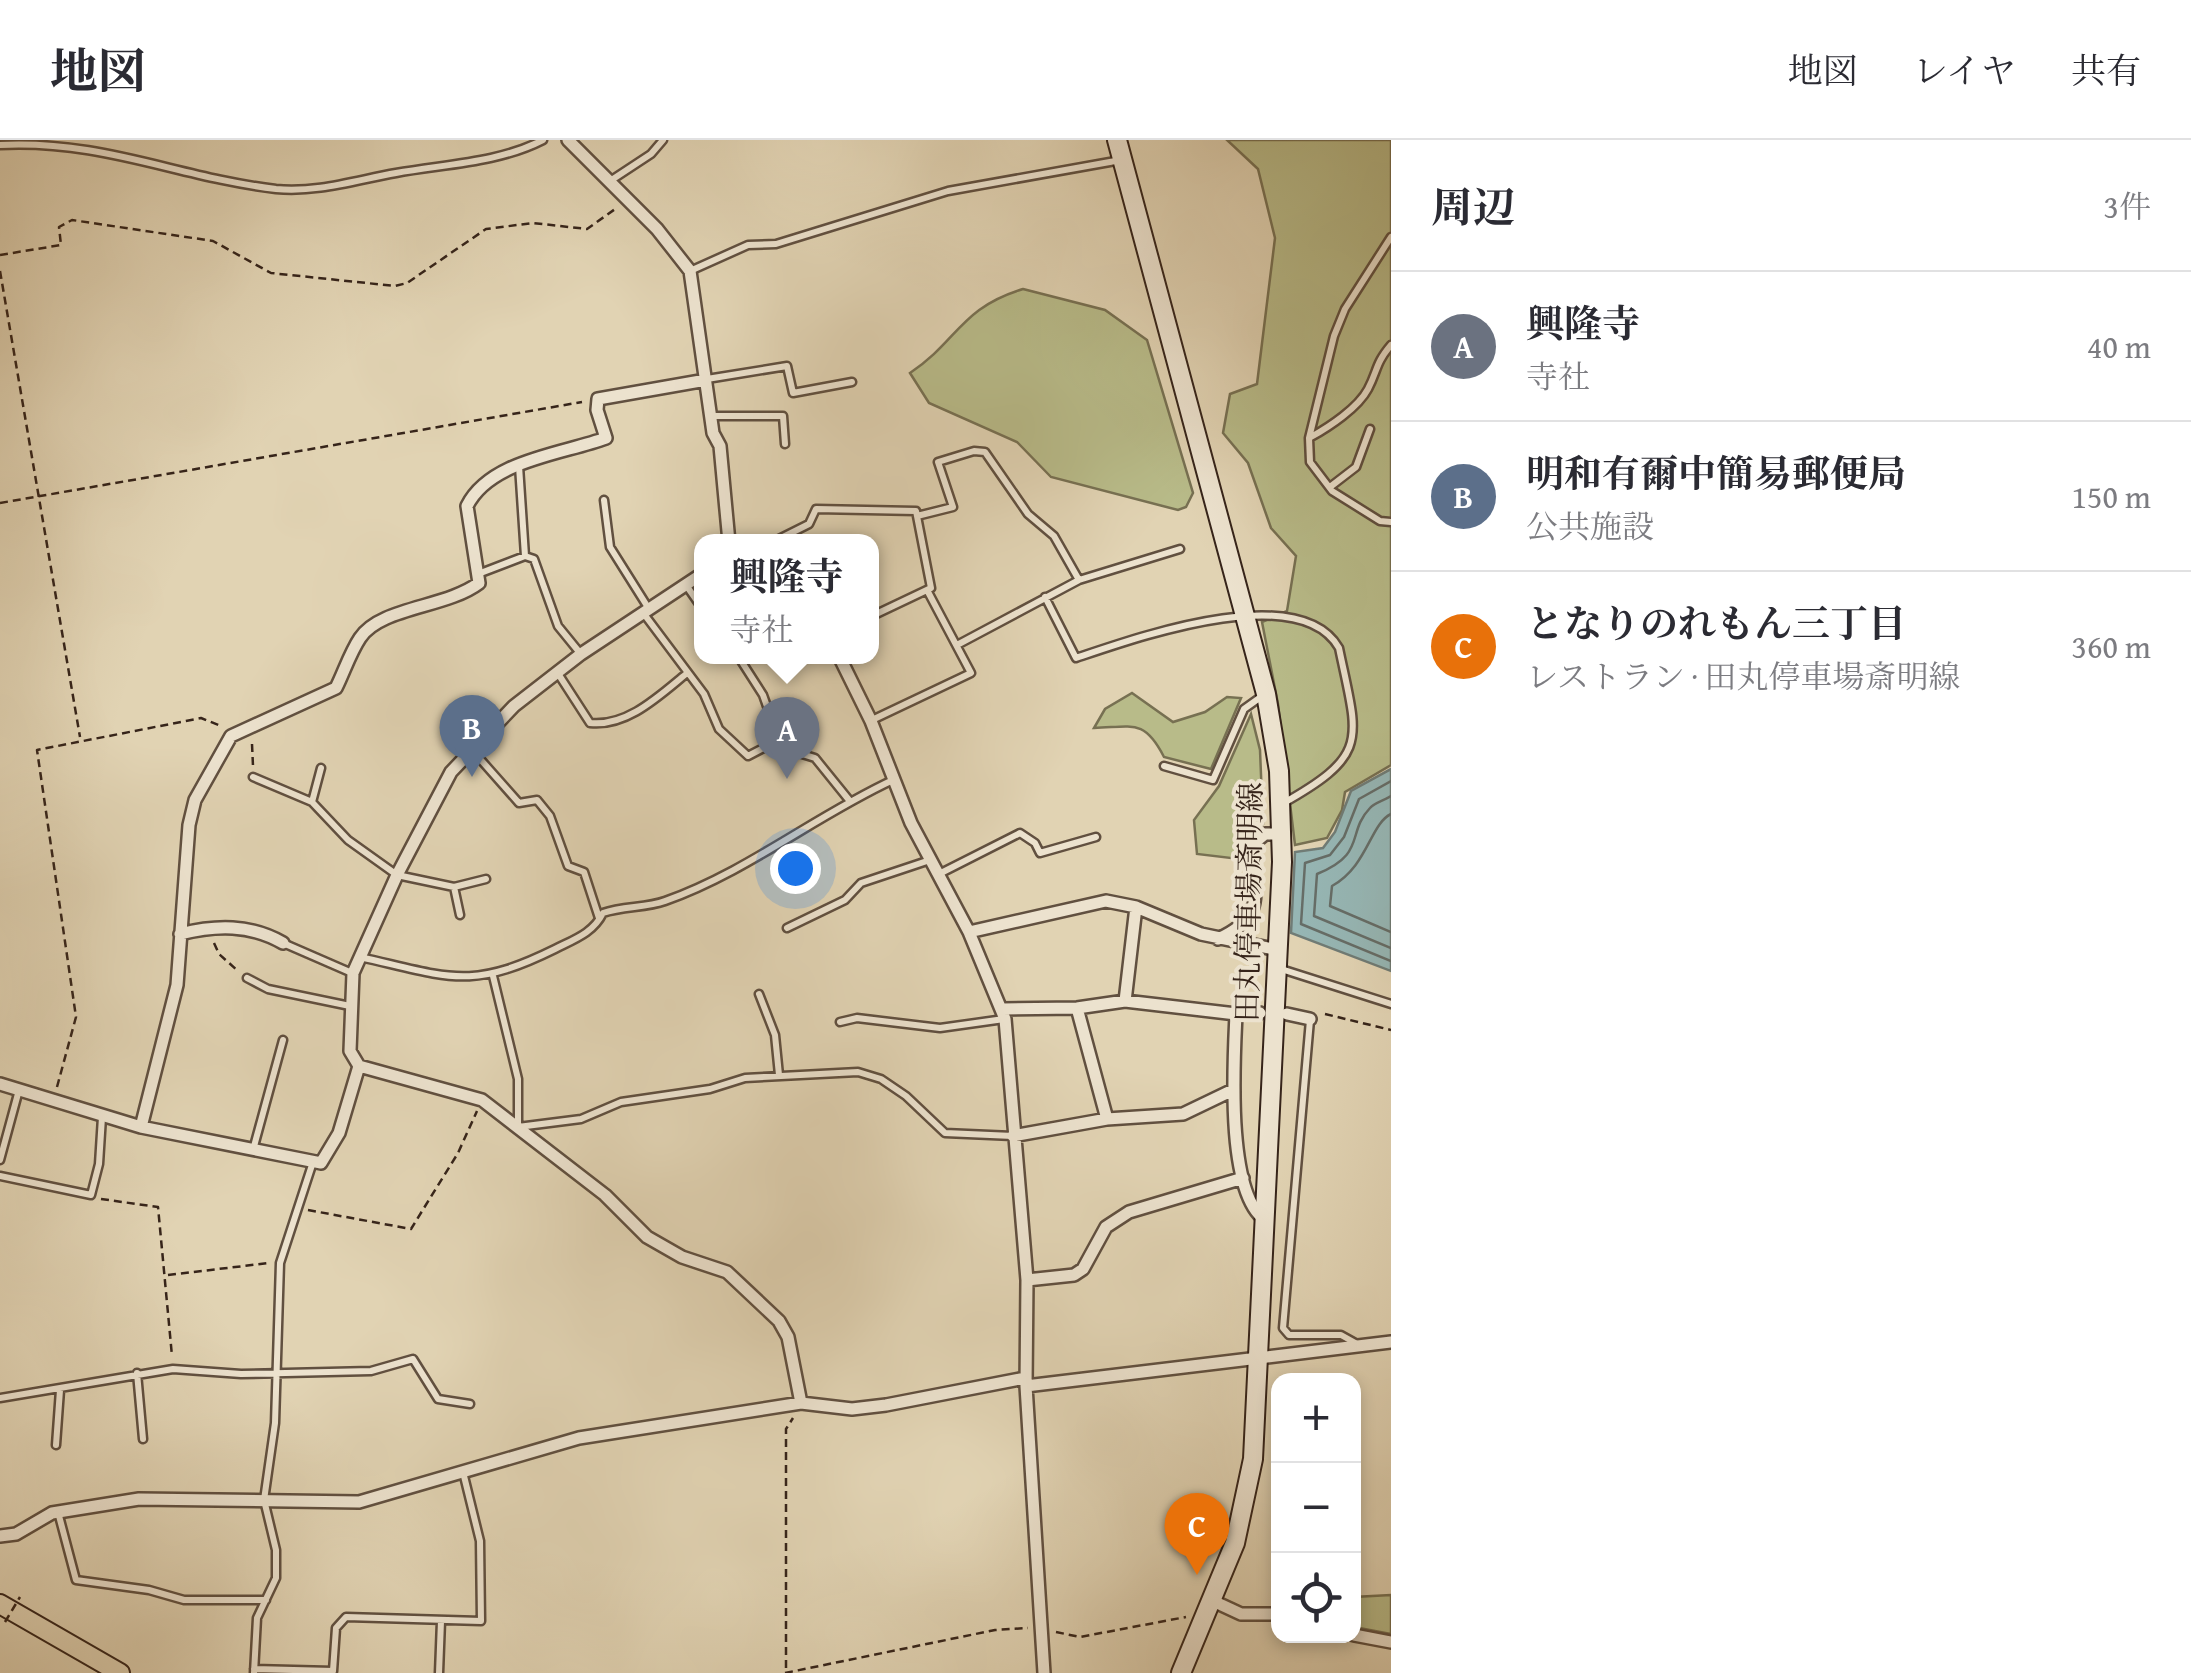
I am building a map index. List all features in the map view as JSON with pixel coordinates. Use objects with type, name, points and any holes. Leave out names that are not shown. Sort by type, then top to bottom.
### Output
[{"type":"main road","name":"田丸停車場斎明線","points":[[1116,140],[1266,694],[1282,804],[1267,1221],[1247,1496],[1210,1609],[1182,1673]]},
{"type":"main road","points":[[2,1620],[120,1673]]},
{"type":"street","points":[[568,140],[628,198],[690,271],[711,416],[720,446],[728,534]]},
{"type":"street","points":[[141,1127],[177,986],[195,800],[231,736],[336,688],[361,635],[377,622],[458,598],[479,583],[467,506],[498,476],[606,438],[597,410],[598,399],[706,380]]},
{"type":"street","points":[[694,579],[581,654],[514,706],[452,772],[359,957],[350,1006],[350,1051],[359,1066],[482,1100],[605,1196],[648,1237],[682,1257],[726,1272],[751,1292],[788,1337],[802,1403]]},
{"type":"street","points":[[843,664],[1004,1014],[1027,1280],[1025,1382],[1044,1673]]},
{"type":"street","points":[[1218,939],[1240,926],[1256,894],[1254,843],[1265,834],[1282,834]]},
{"type":"street","points":[[969,932],[1106,901],[1136,907],[1278,959]]},
{"type":"street","points":[[1124,1001],[1136,907]]},
{"type":"street","points":[[180,934],[208,926],[266,933],[283,942]]},
{"type":"street","points":[[1004,1014],[1124,1001],[1260,1014]]},
{"type":"street","points":[[1076,1008],[1107,1119]]},
{"type":"street","points":[[1236,1014],[1233,1090],[1242,1178],[1247,1201],[1267,1221]]},
{"type":"street","points":[[1287,1014],[1310,1019]]},
{"type":"street","points":[[0,1084],[141,1127],[312,1165],[322,1164],[339,1133],[359,1066]]},
{"type":"street","points":[[1013,1136],[1107,1119],[1182,1114],[1233,1090]]},
{"type":"street","points":[[1027,1280],[1074,1275],[1083,1269],[1106,1227],[1129,1212],[1242,1178]]},
{"type":"street","points":[[0,1536],[16,1534],[58,1512],[170,1498],[358,1502],[580,1438],[802,1403],[852,1409],[886,1406],[1025,1382],[1391,1342]]},
{"type":"street","points":[[1210,1609],[1271,1614]]},
{"type":"street","points":[[1361,1636],[1391,1642]]},
{"type":"lane","points":[[0,145],[69,140],[112,147],[258,185],[307,189],[489,160],[543,140]]},
{"type":"lane","points":[[610,181],[642,161],[664,140]]},
{"type":"lane","points":[[690,271],[748,245],[776,244],[948,190],[1122,160]]},
{"type":"lane","points":[[1391,237],[1346,308],[1334,336],[1310,438],[1310,462],[1330,486],[1348,504],[1391,522]]},
{"type":"lane","points":[[1310,438],[1330,426],[1363,394],[1374,365],[1391,345]]},
{"type":"lane","points":[[706,380],[787,366],[794,392],[852,382]]},
{"type":"lane","points":[[711,416],[782,416],[785,444]]},
{"type":"lane","points":[[1330,486],[1356,466],[1370,430]]},
{"type":"lane","points":[[916,516],[953,507],[938,462],[974,451],[985,452],[1028,514],[1054,536],[1079,580]]},
{"type":"lane","points":[[519,466],[525,556],[540,568],[544,597],[558,626],[581,654]]},
{"type":"lane","points":[[604,500],[610,548],[686,674],[704,694],[719,729],[748,756],[779,740]]},
{"type":"lane","points":[[789,534],[809,524],[816,509],[916,511],[931,588],[879,613]]},
{"type":"lane","points":[[957,645],[1079,580],[1180,548]]},
{"type":"lane","points":[[477,575],[525,556]]},
{"type":"lane","points":[[685,585],[694,597]]},
{"type":"lane","points":[[871,720],[971,674],[928,590]]},
{"type":"lane","points":[[1045,597],[1076,658],[1244,616],[1298,618],[1332,636],[1339,648],[1356,731],[1343,762],[1282,804]]},
{"type":"lane","points":[[743,664],[763,695],[779,740],[790,750],[815,758],[848,800]]},
{"type":"lane","points":[[557,672],[590,723],[608,725],[643,709],[686,674]]},
{"type":"lane","points":[[1164,766],[1213,780],[1244,709],[1266,694]]},
{"type":"lane","points":[[473,751],[518,804],[536,800],[550,816],[568,866],[584,872],[600,920]]},
{"type":"lane","points":[[312,802],[321,768]]},
{"type":"lane","points":[[254,777],[312,802],[348,840],[397,875],[454,887],[486,879]]},
{"type":"lane","points":[[359,957],[454,978],[493,976],[593,930],[604,913],[626,906],[662,903],[756,860],[848,800],[894,780]]},
{"type":"lane","points":[[940,874],[1020,834],[1036,843],[1040,853],[1096,837]]},
{"type":"lane","points":[[787,928],[845,900],[860,883],[931,859]]},
{"type":"lane","points":[[454,887],[460,915]]},
{"type":"lane","points":[[283,942],[354,973]]},
{"type":"lane","points":[[1278,959],[1391,1004]]},
{"type":"lane","points":[[493,976],[518,1079],[518,1128],[580,1119],[621,1102],[779,1075],[858,1072],[881,1078],[946,1133],[1013,1136]]},
{"type":"lane","points":[[247,978],[268,989],[350,1006]]},
{"type":"lane","points":[[759,994],[775,1035],[779,1075]]},
{"type":"lane","points":[[840,1022],[858,1018],[940,1028],[1004,1014]]},
{"type":"lane","points":[[1310,1019],[1283,1328],[1289,1335],[1341,1334],[1360,1345]]},
{"type":"lane","points":[[252,1152],[283,1040]]},
{"type":"lane","points":[[0,1160],[19,1090]]},
{"type":"lane","points":[[0,1176],[90,1195],[99,1164],[102,1116]]},
{"type":"lane","points":[[312,1165],[280,1263],[276,1423],[264,1500],[276,1550],[275,1586],[255,1630],[254,1671],[333,1671],[336,1628],[346,1617],[482,1621],[480,1541],[463,1472]]},
{"type":"lane","points":[[0,1398],[173,1369],[241,1374],[275,1370],[371,1371],[413,1359],[438,1399],[470,1404]]},
{"type":"lane","points":[[137,1373],[143,1439]]},
{"type":"lane","points":[[56,1446],[60,1390]]},
{"type":"lane","points":[[58,1512],[76,1580],[149,1590],[184,1600],[266,1600]]},
{"type":"lane","points":[[439,1673],[441,1621]]},
{"type":"path","points":[[0,255],[61,245],[59,227],[72,220],[213,241],[271,273],[394,286],[407,283],[486,229],[508,224],[587,229],[628,198]]},
{"type":"path","points":[[0,271],[81,740]]},
{"type":"path","points":[[0,502],[598,399]]},
{"type":"path","points":[[53,1103],[76,1017],[37,750],[201,718],[218,723],[231,736]]},
{"type":"path","points":[[252,726],[254,777]]},
{"type":"path","points":[[208,926],[218,954],[247,978]]},
{"type":"path","points":[[1310,1019],[1332,1013],[1391,1030]]},
{"type":"path","points":[[296,1206],[404,1231],[412,1228],[451,1166],[482,1100]]},
{"type":"path","points":[[90,1195],[113,1203],[158,1207],[166,1275]]},
{"type":"path","points":[[173,1369],[162,1276],[240,1264],[280,1263]]},
{"type":"path","points":[[802,1403],[786,1429],[786,1671],[996,1630],[1040,1628],[1080,1637],[1210,1609]]},
{"type":"path","points":[[2,1620],[20,1596]]},
{"type":"green space","points":[[1227,140],[1391,140],[1391,765],[1345,792],[1342,810],[1327,838],[1295,845],[1278,704],[1262,622],[1287,611],[1296,556],[1271,528],[1248,463],[1223,433],[1230,394],[1257,384],[1275,238],[1258,169]]},
{"type":"green space","points":[[1023,289],[1105,310],[1147,340],[1193,493],[1186,507],[1178,510],[1051,477],[1017,442],[929,403],[910,373],[972,315]]},
{"type":"green space","points":[[1132,693],[1173,722],[1205,712],[1227,697],[1241,698],[1211,769],[1164,757],[1143,730],[1128,726],[1094,728],[1105,709]]},
{"type":"green space","points":[[1251,714],[1260,750],[1263,824],[1247,838],[1239,859],[1197,854],[1194,820],[1219,786]]},
{"type":"green space","points":[[1391,1595],[1391,1634],[1361,1628],[1361,1597]]},
{"type":"water","points":[[1391,769],[1391,971],[1291,933],[1295,852],[1323,848],[1335,832],[1351,791]]},
{"type":"place","name":"明和有爾中簡易郵便局","points":[[472,777]]},
{"type":"place","name":"興隆寺","points":[[787,779]]},
{"type":"place","name":"となりのれもん三丁目","points":[[1197,1575]]}]
